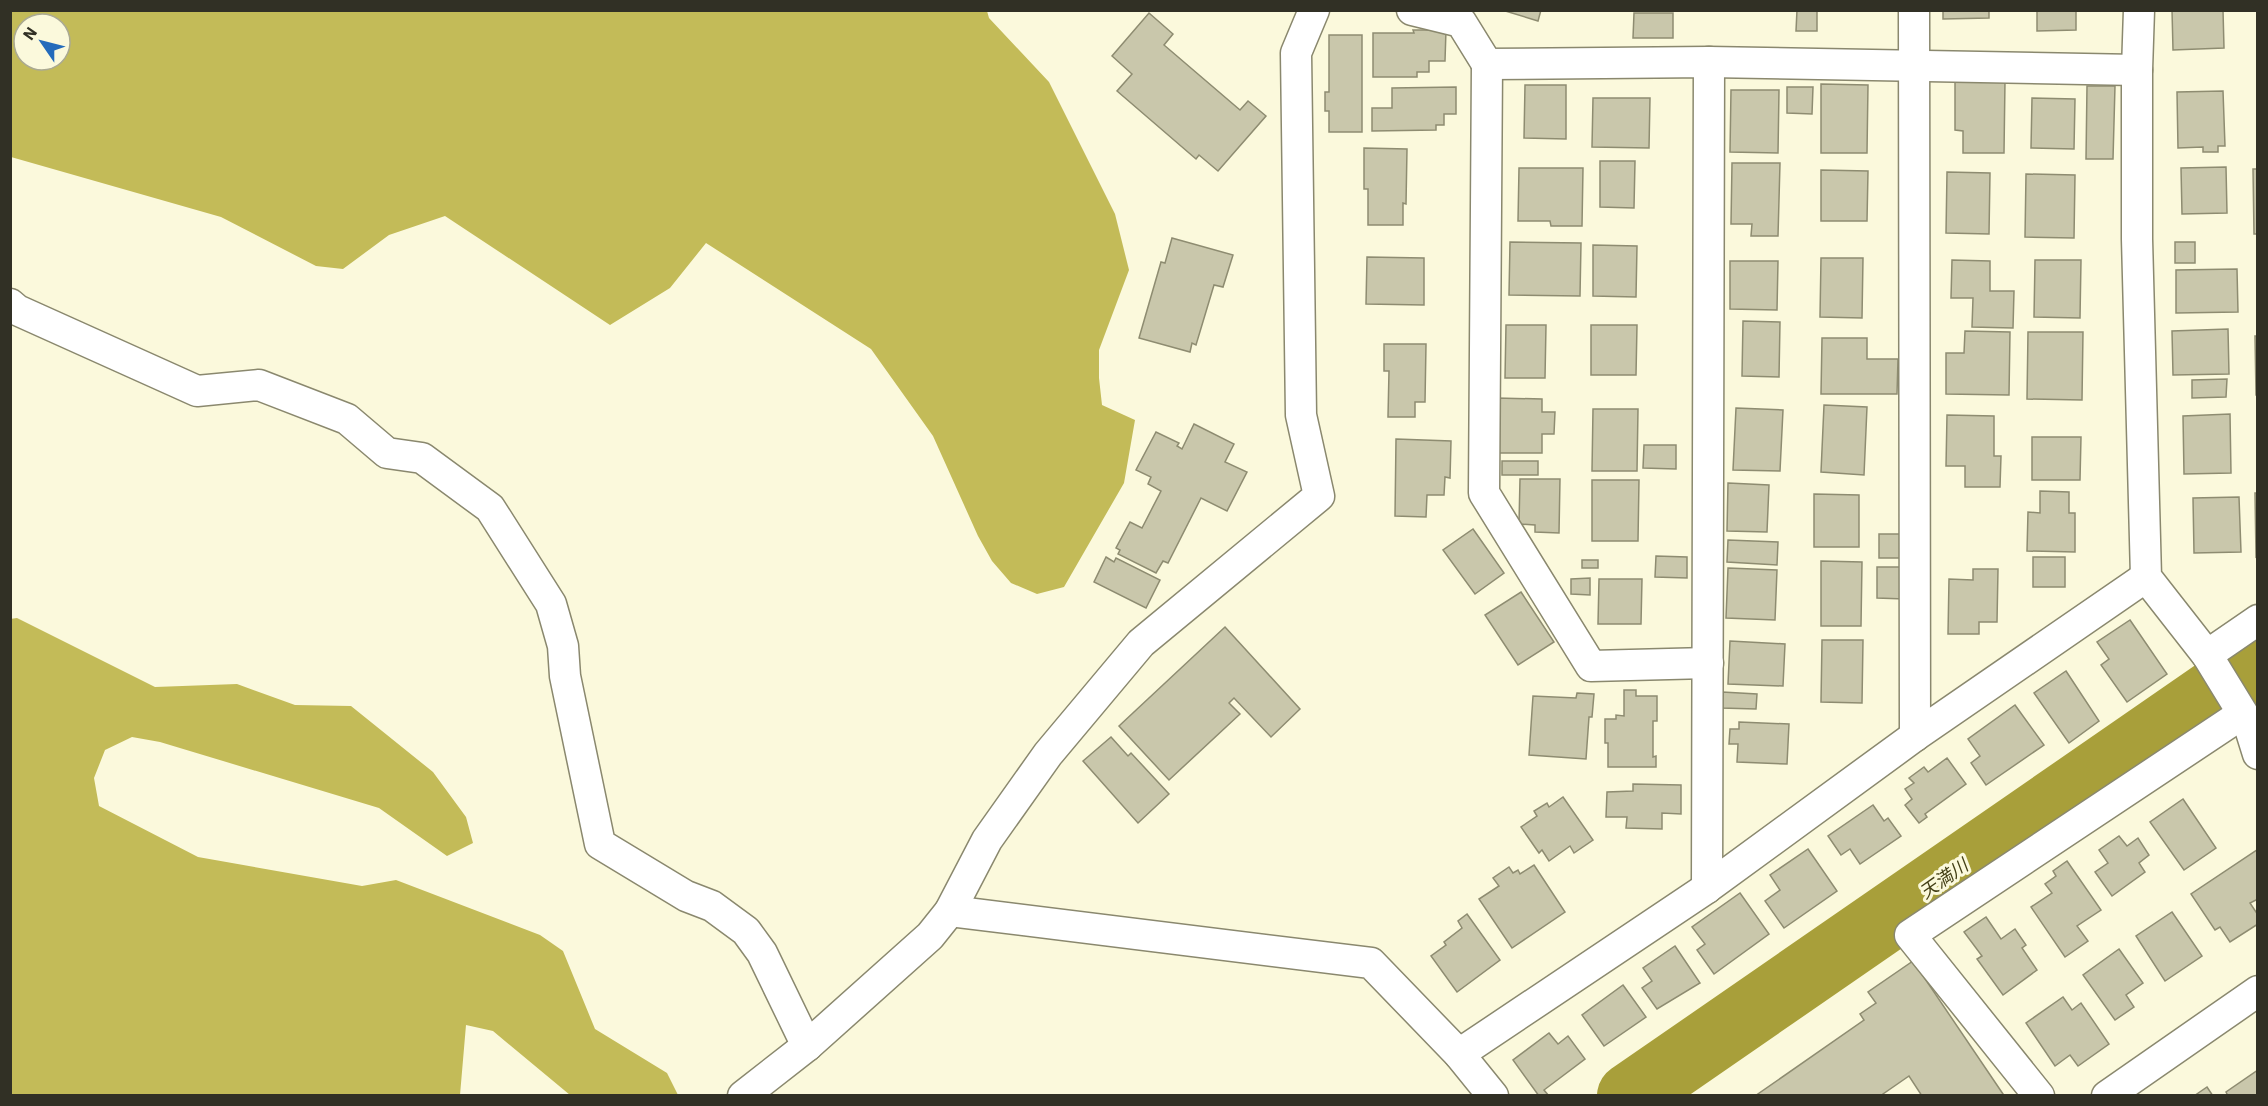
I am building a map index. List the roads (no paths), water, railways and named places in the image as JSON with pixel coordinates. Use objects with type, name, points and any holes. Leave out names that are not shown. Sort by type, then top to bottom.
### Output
[{"type":"street","points":[[743,1095],[807,1046],[930,936],[950,911],[987,840],[1041,764],[1141,643],[1319,496],[1301,415],[1296,53],[1314,10]]},
{"type":"street","points":[[1412,10],[1461,22],[1487,64],[1484,493],[1592,666],[1708,663]]},
{"type":"street","points":[[1914,10],[1915,735]]},
{"type":"street","points":[[2139,10],[2136,239],[2146,578],[2207,655],[2248,722],[2258,754]]},
{"type":"street","points":[[1487,64],[1709,62],[2137,70]]},
{"type":"street","points":[[1707,888],[1709,62]]},
{"type":"street","points":[[10,304],[18,310],[197,391],[260,385],[347,419],[387,453],[422,458],[490,508],[551,604],[563,646],[565,676],[600,844],[687,896],[712,906],[746,931],[762,953],[807,1046]]},
{"type":"street","points":[[1459,1054],[1707,888],[1915,735],[2146,578]]},
{"type":"street","points":[[2207,655],[2258,620]]},
{"type":"street","points":[[2038,1095],[1910,935],[2242,714]]},
{"type":"street","points":[[950,911],[1371,963],[1459,1054],[1493,1095]]},
{"type":"street","points":[[2107,1095],[2258,991]]},
{"type":"waterway","name":"天満川","points":[[1630,1096],[2258,662]]}]
